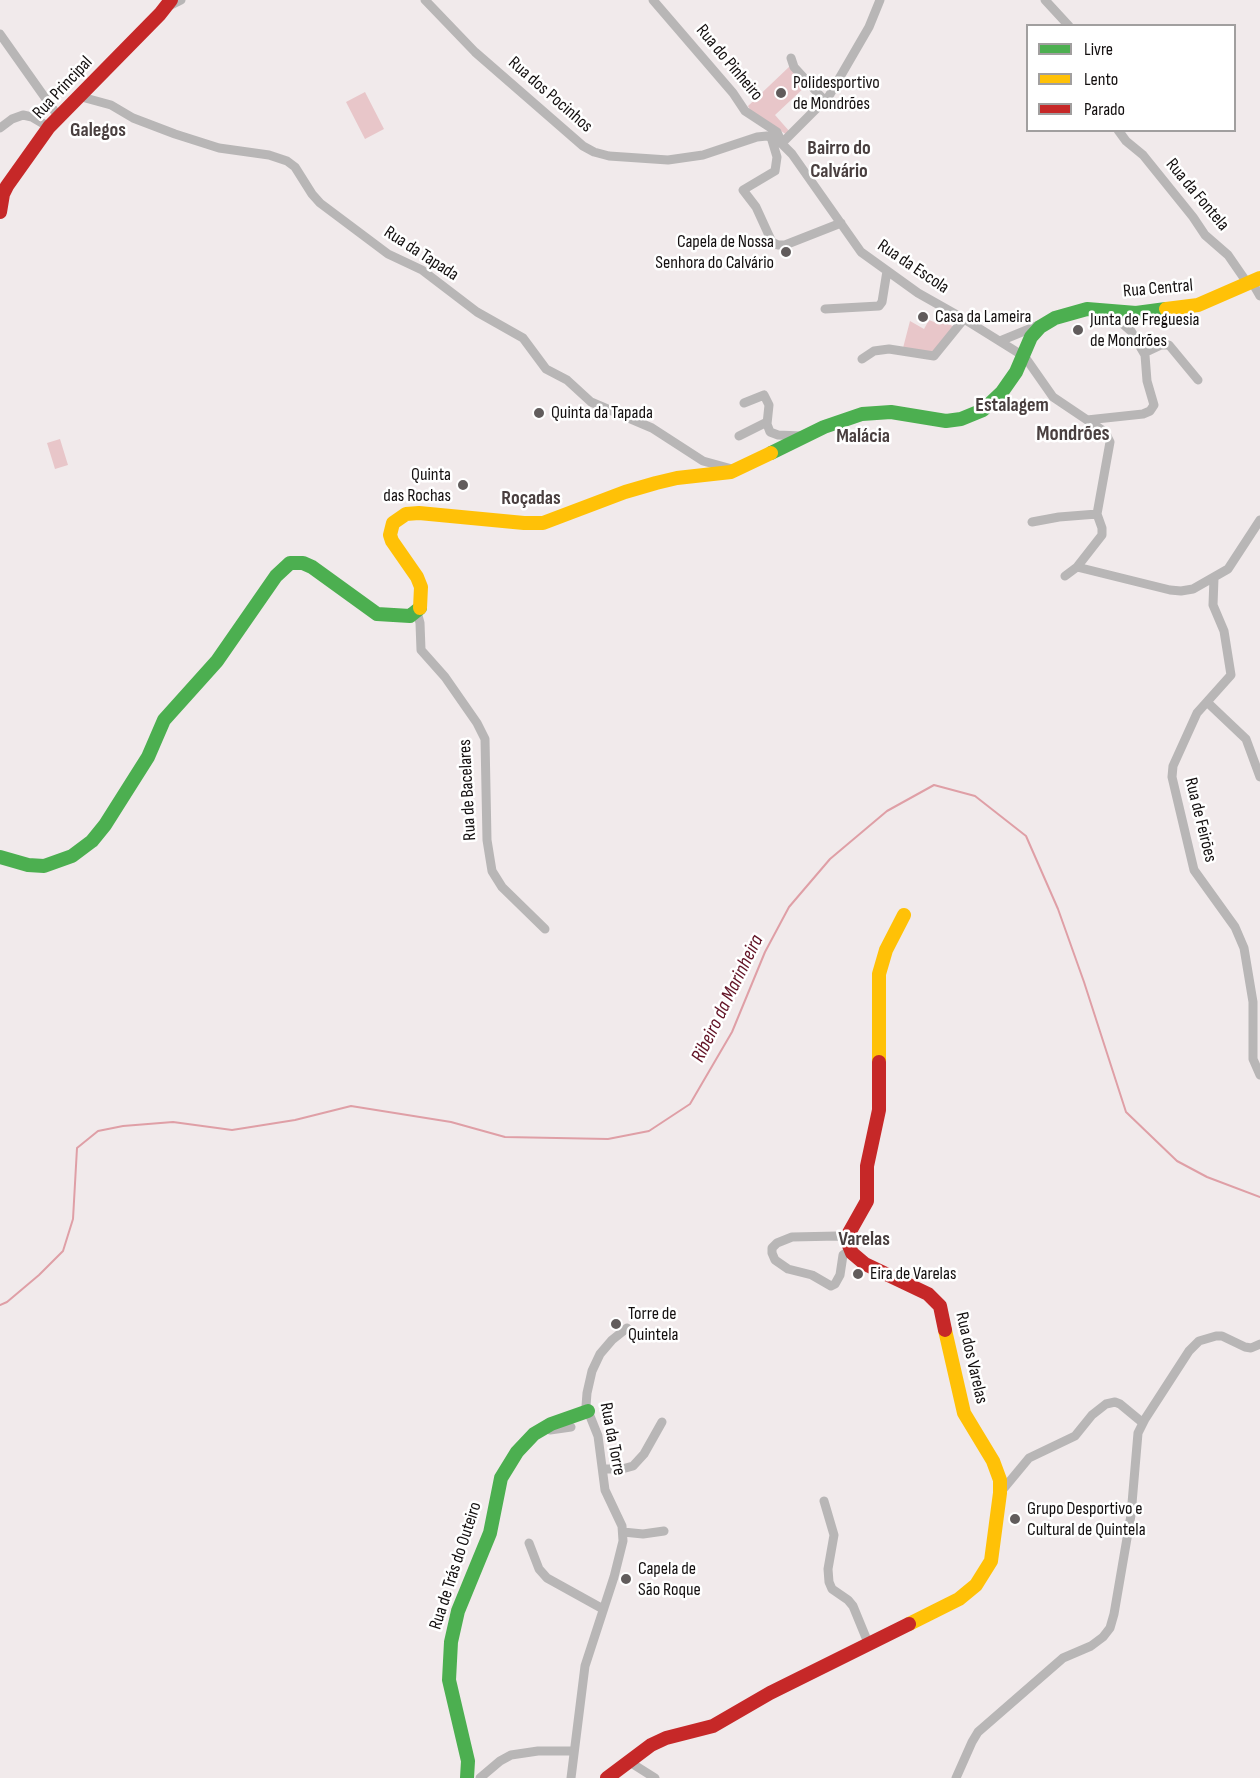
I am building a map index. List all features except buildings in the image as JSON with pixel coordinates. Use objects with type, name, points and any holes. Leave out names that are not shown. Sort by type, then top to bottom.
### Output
[{"type":"street","points":[[168,4],[181,0]]},
{"type":"street","name":"Rua dos Pocinhos","points":[[425,0],[474,52],[594,153],[650,159],[680,159],[709,153],[752,138],[771,137]]},
{"type":"street","name":"Rua do Pinheiro","points":[[653,0],[733,93],[745,111],[777,132],[782,143]]},
{"type":"street","points":[[771,137],[782,143],[825,101],[869,27],[880,0]]},
{"type":"street","points":[[1045,0],[1067,24]]},
{"type":"street","name":"Rua Principal","points":[[0,212],[6,186],[58,116],[168,4]]},
{"type":"street","points":[[0,34],[58,116]]},
{"type":"street","points":[[791,58],[794,67],[825,101]]},
{"type":"street","name":"Rua da Tapada","points":[[78,96],[114,106],[133,118],[219,148],[269,155],[287,161],[295,167],[312,194],[323,206],[388,254],[422,270],[477,312],[525,339],[546,369],[567,380],[591,402],[652,428],[703,461],[735,470]]},
{"type":"street","points":[[0,128],[12,119],[23,115],[32,117],[49,128]]},
{"type":"street","name":"Rua da Fontela","points":[[1119,132],[1126,141],[1143,155],[1193,217],[1205,236],[1228,255],[1253,281],[1260,296]]},
{"type":"street","points":[[771,137],[777,157],[775,171],[743,190],[756,207],[772,242],[778,246],[785,245],[841,223]]},
{"type":"street","name":"Rua da Escola","points":[[782,143],[796,159],[859,249],[918,293],[1022,355]]},
{"type":"street","points":[[825,309],[879,306],[882,302],[887,271]]},
{"type":"street","name":"Rua Central","points":[[1056,318],[1082,309],[1140,313],[1197,305],[1253,281]]},
{"type":"street","points":[[1086,420],[1143,414],[1152,409],[1153,403],[1147,381],[1147,362],[1144,353],[1131,331],[1106,310]]},
{"type":"street","points":[[1000,341],[1056,318]]},
{"type":"street","points":[[0,857],[28,865],[44,866],[72,856],[92,841],[105,825],[148,757],[165,720],[217,662],[286,565],[299,562],[312,567],[379,615],[405,617],[417,612],[422,601],[420,584],[390,535],[393,524],[406,514],[419,513],[536,524],[621,493],[656,483],[735,470],[841,420],[871,412],[901,413],[946,421],[965,418],[983,410],[1002,392],[1014,375],[1033,334],[1056,318]]},
{"type":"street","points":[[862,359],[874,351],[883,349],[934,356],[964,319]]},
{"type":"street","points":[[1144,353],[1161,345],[1169,345],[1198,380]]},
{"type":"street","points":[[1022,355],[1055,399],[1105,432],[1110,442],[1097,514],[1102,535],[1077,567],[1065,576]]},
{"type":"street","points":[[744,403],[765,395],[769,405],[768,430],[772,434]]},
{"type":"street","points":[[740,436],[767,422]]},
{"type":"street","points":[[751,430],[806,436]]},
{"type":"street","points":[[1032,522],[1055,517],[1097,514]]},
{"type":"street","points":[[1077,567],[1177,591],[1193,589],[1230,566],[1260,520]]},
{"type":"street","name":"Rua de Feirões","points":[[1214,578],[1213,605],[1223,629],[1232,672],[1229,679],[1197,713],[1173,766],[1172,780],[1195,872],[1237,930],[1244,948],[1253,1002],[1253,1059],[1260,1075]]},
{"type":"street","name":"Rua de Bacelares","points":[[417,612],[420,623],[420,646],[423,653],[443,674],[477,723],[485,739],[487,840],[492,870],[500,884],[545,929]]},
{"type":"street","points":[[1207,702],[1246,739],[1260,777]]},
{"type":"street","points":[[849,1244],[838,1236],[792,1237],[777,1243],[772,1248],[772,1253],[777,1262],[788,1269],[796,1273],[811,1275],[831,1286],[835,1284],[840,1275],[843,1255],[849,1244],[867,1201],[868,1158],[879,1110],[879,974],[886,950],[904,915]]},
{"type":"street","name":"Rua dos Varelas","points":[[607,1778],[659,1741],[713,1726],[770,1693],[959,1599],[976,1585],[988,1568],[993,1554],[1000,1480],[996,1468],[970,1424],[963,1407],[940,1306],[928,1294],[870,1267],[849,1244]]},
{"type":"street","name":"Rua da Torre","points":[[623,1532],[605,1490],[598,1436],[586,1407],[589,1381],[596,1361],[612,1340],[627,1328]]},
{"type":"street","points":[[956,1778],[978,1732],[1063,1658],[1091,1646],[1110,1628],[1114,1617],[1131,1511],[1137,1440],[1143,1423],[1188,1351],[1195,1343],[1218,1336],[1245,1347],[1260,1344]]},
{"type":"street","points":[[1000,1493],[1029,1458],[1075,1436],[1101,1406],[1116,1402],[1143,1423]]},
{"type":"street","name":"Rua de Trás do Outeiro","points":[[467,1778],[468,1761],[449,1680],[451,1641],[458,1611],[490,1533],[501,1478],[514,1456],[528,1439],[543,1428],[588,1412]]},
{"type":"street","points":[[603,1469],[622,1469],[633,1466],[644,1454],[662,1422]]},
{"type":"street","points":[[514,1456],[522,1447],[548,1431],[571,1427]]},
{"type":"street","points":[[824,1501],[834,1539],[828,1569],[829,1582],[832,1589],[853,1606],[869,1645]]},
{"type":"street","points":[[571,1778],[585,1666],[621,1549],[623,1532],[643,1534],[664,1531]]},
{"type":"street","points":[[529,1543],[539,1569],[547,1578],[603,1609]]},
{"type":"street","points":[[480,1778],[511,1755],[538,1751],[573,1751]]},
{"type":"street","points":[[628,1761],[656,1778]]},
{"type":"shaded area","name":"Polidesportivo de Mondrões","points":[[790,66],[807,85],[775,115],[790,132],[787,135],[750,110],[748,106]]},
{"type":"shaded area","points":[[365,92],[384,129],[365,139],[346,102]]},
{"type":"shaded area","points":[[937,317],[954,327],[934,354],[903,348],[910,321],[924,329],[929,320],[934,322]]},
{"type":"shaded area","points":[[60,439],[68,465],[55,469],[47,443]]},
{"type":"waterway","name":"Ribeiro da Marinheira","points":[[0,1305],[7,1302],[39,1275],[63,1251],[73,1219],[77,1148],[98,1131],[123,1126],[173,1122],[232,1130],[295,1120],[351,1106],[451,1122],[505,1137],[608,1139],[649,1131],[690,1104],[732,1032],[765,952],[789,907],[830,859],[887,811],[934,785],[975,796],[1026,836],[1058,909],[1126,1112],[1177,1161],[1207,1177],[1260,1197]]},
{"type":"traffic: fast","points":[[771,453],[824,427],[862,414],[891,412],[946,421],[961,419],[983,410],[1002,392],[1016,372],[1031,337],[1040,327],[1055,318],[1087,309],[1136,313],[1166,309]]},
{"type":"traffic: fast","points":[[0,857],[28,865],[44,866],[72,856],[92,841],[105,825],[148,757],[164,720],[217,661],[276,576],[290,563],[303,563],[312,567],[377,614],[410,616],[420,608]]},
{"type":"traffic: fast","points":[[467,1778],[468,1761],[449,1680],[451,1642],[458,1611],[490,1533],[501,1478],[517,1452],[534,1434],[551,1424],[588,1411]]},
{"type":"traffic: slow","points":[[1166,309],[1198,305],[1260,278]]},
{"type":"traffic: slow","points":[[420,608],[421,587],[417,577],[390,535],[393,523],[406,514],[419,513],[543,523],[625,492],[656,483],[677,478],[731,472],[771,453]]},
{"type":"traffic: slow","points":[[879,1062],[879,974],[886,950],[904,915]]},
{"type":"traffic: slow","points":[[909,1624],[959,1599],[976,1585],[991,1561],[1000,1493],[1000,1480],[993,1461],[964,1413],[945,1330]]},
{"type":"traffic: jam","points":[[0,212],[7,186],[49,127],[171,0]]},
{"type":"traffic: jam","points":[[879,1062],[879,1110],[867,1166],[867,1201],[849,1233],[848,1243],[852,1253],[865,1264],[928,1294],[940,1306],[945,1330]]},
{"type":"traffic: jam","points":[[607,1778],[651,1745],[666,1738],[713,1726],[770,1693],[909,1624]]},
{"type":"place","name":"Polidesportivo de Mondrões","points":[[781,93]]},
{"type":"place","name":"Capela de Nossa Senhora do Calvário","points":[[786,252]]},
{"type":"place","name":"Casa da Lameira","points":[[923,317]]},
{"type":"place","name":"Junta de Freguesia de Mondrões","points":[[1078,330]]},
{"type":"place","name":"Quinta da Tapada","points":[[539,413]]},
{"type":"place","name":"Quinta das Rochas","points":[[463,485]]},
{"type":"place","name":"Eira de Varelas","points":[[858,1274]]},
{"type":"place","name":"Torre de Quintela","points":[[616,1324]]},
{"type":"place","name":"Grupo Desportivo e Cultural de Quintela","points":[[1015,1519]]},
{"type":"place","name":"Capela de São Roque","points":[[626,1579]]},
{"type":"district","name":"Galegos","points":[[98,131]]},
{"type":"district","name":"Bairro do Calvário","points":[[839,160]]},
{"type":"district","name":"Estalagem","points":[[1012,406]]},
{"type":"district","name":"Mondrões","points":[[1073,435]]},
{"type":"district","name":"Malácia","points":[[863,437]]},
{"type":"district","name":"Roçadas","points":[[531,499]]},
{"type":"district","name":"Varelas","points":[[864,1240]]}]
